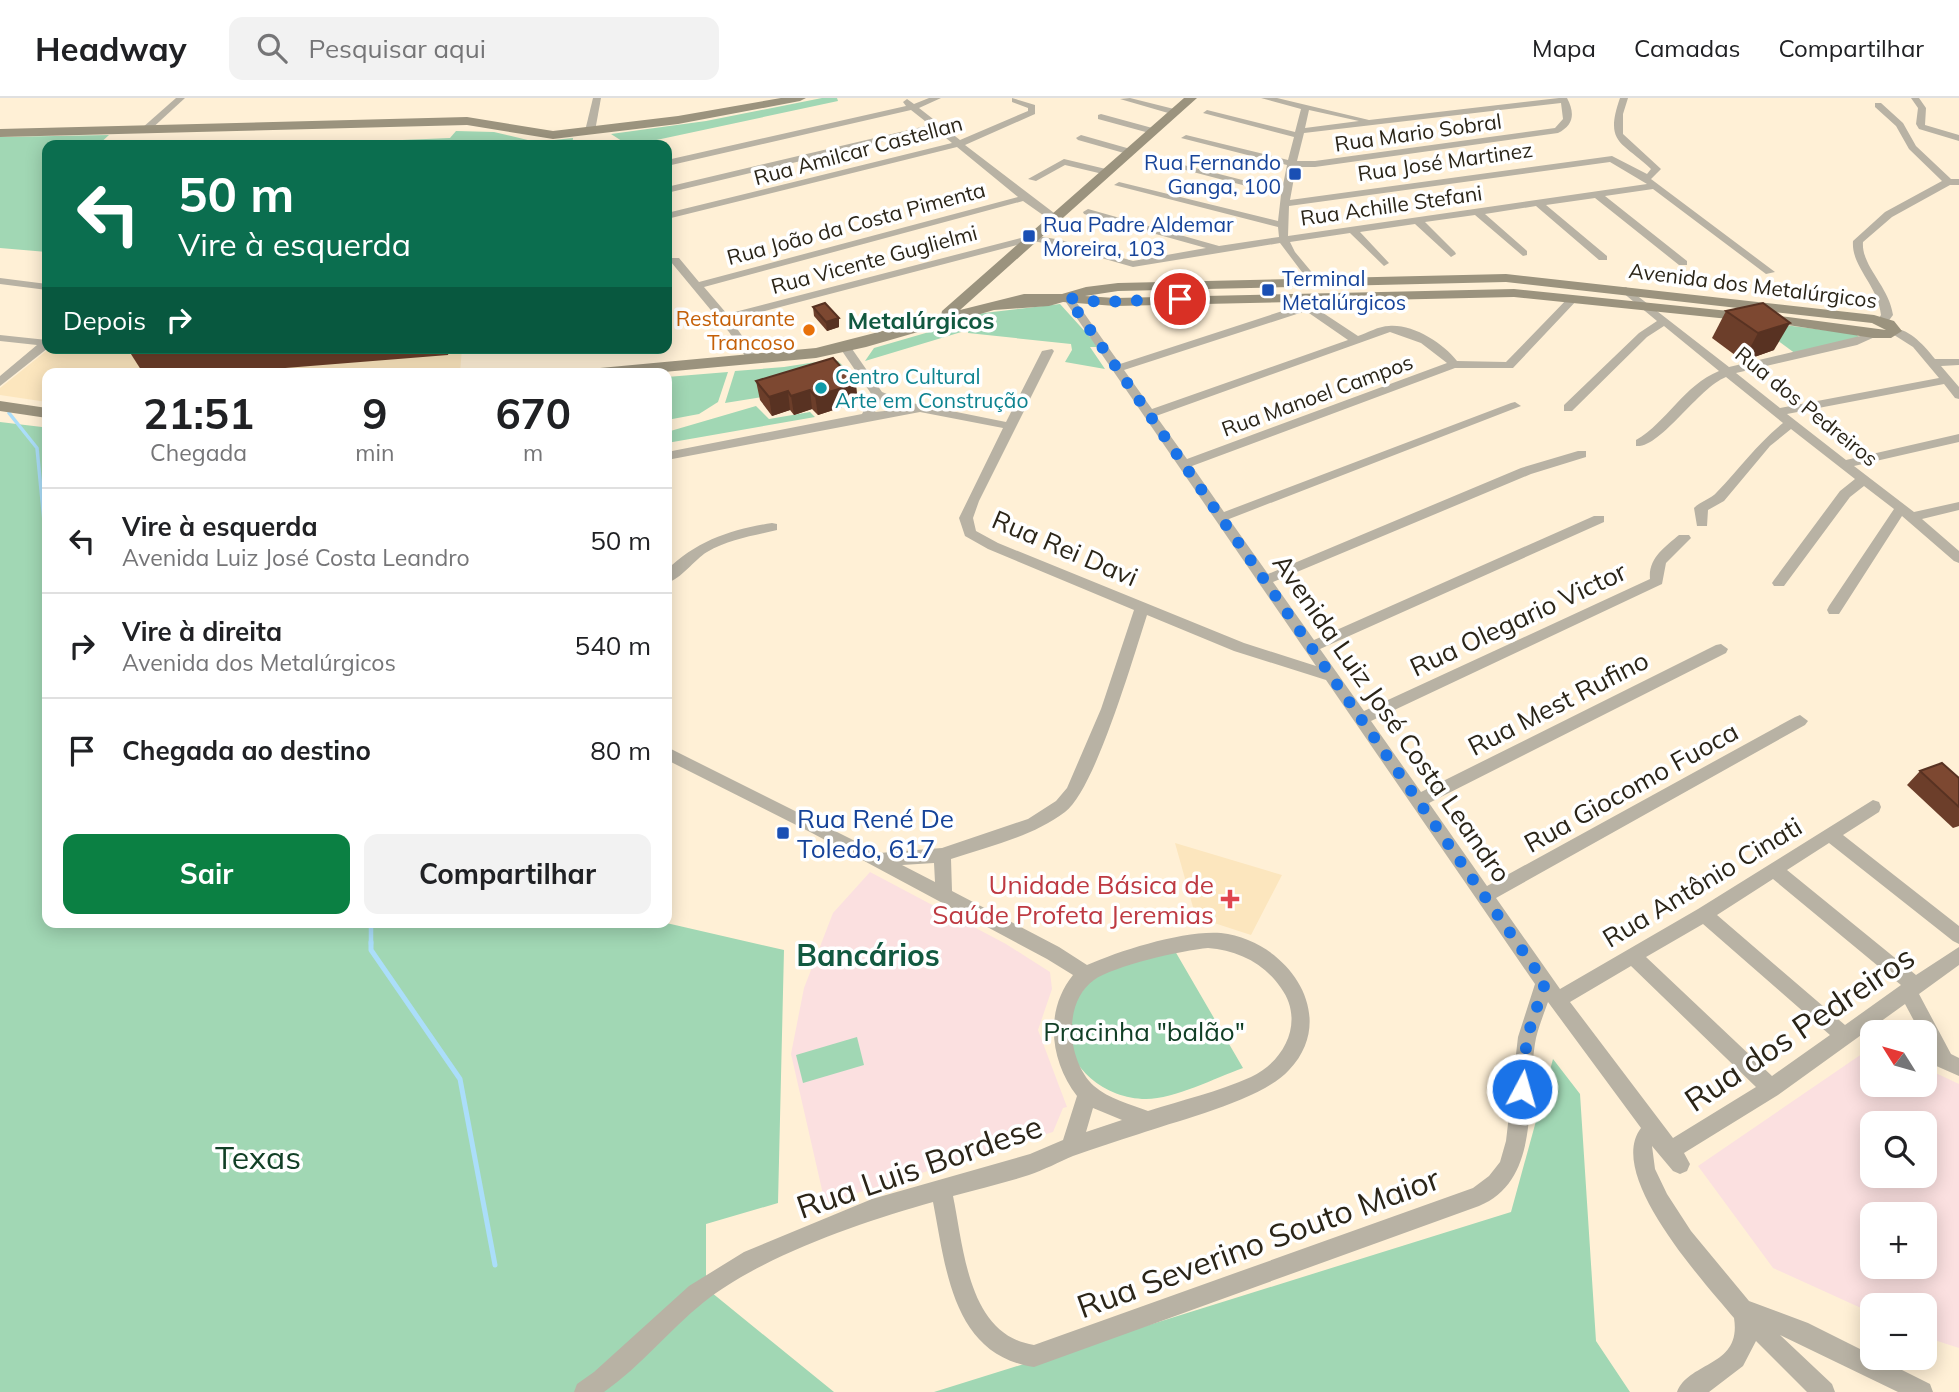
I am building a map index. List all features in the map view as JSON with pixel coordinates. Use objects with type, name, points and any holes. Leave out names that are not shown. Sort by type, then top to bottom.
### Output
[{"type":"main road","points":[[0,133],[467,121],[536,134],[590,131],[678,120],[800,98]]},
{"type":"main road","points":[[967,306],[1032,238],[1191,98]]},
{"type":"main road","points":[[1506,278],[1514,293]]},
{"type":"main road","name":"Avenida dos Metalúrgicos","points":[[1112,295],[1145,287],[1506,278],[1626,290],[1883,328]]},
{"type":"main road","name":"Avenida dos Metalúrgicos","points":[[659,368],[792,357],[846,348],[940,319],[967,306],[1049,302],[1112,295],[1304,301],[1514,293],[1883,328]]},
{"type":"main road","points":[[0,406],[42,412]]},
{"type":"street","points":[[145,130],[181,98]]},
{"type":"street","points":[[590,131],[597,98]]},
{"type":"street","points":[[903,98],[1025,198],[1054,218]]},
{"type":"street","points":[[672,162],[913,107],[937,98]]},
{"type":"street","points":[[1265,98],[1378,123]]},
{"type":"street","points":[[1623,98],[1616,133],[1623,144],[1656,169],[1650,176],[1643,177]]},
{"type":"street","points":[[1915,98],[1922,108],[1922,127],[1959,138]]},
{"type":"street","points":[[1124,99],[1175,112]]},
{"type":"street","points":[[1207,113],[1298,133],[1563,99]]},
{"type":"street","name":"Rua Mario Sobral","points":[[1186,138],[1293,164],[1315,164],[1547,133],[1558,130],[1568,121],[1570,112],[1563,99]]},
{"type":"street","name":"Rua Amilcar Castellan","points":[[672,215],[959,144],[1032,112],[1032,107],[1015,100]]},
{"type":"street","points":[[1640,443],[1654,436],[1704,384],[1728,372],[1856,341],[1883,328],[1887,315],[1886,304],[1877,280],[1856,252],[1858,241],[1871,225],[1953,182],[1912,147],[1900,125],[1878,105]]},
{"type":"street","points":[[1306,107],[1298,133],[1282,225],[1286,247],[1315,282]]},
{"type":"street","points":[[1101,117],[1153,131]]},
{"type":"street","name":"Rua Amilcar Castellan","points":[[672,189],[937,126]]},
{"type":"street","points":[[1080,138],[1131,152]]},
{"type":"street","name":"Rua José Martinez","points":[[1287,198],[1609,159],[1643,177]]},
{"type":"street","points":[[1033,179],[1064,162],[1107,172]]},
{"type":"street","points":[[1160,162],[1287,198]]},
{"type":"street","points":[[1643,177],[1770,272]]},
{"type":"street","points":[[1119,185],[1254,221],[1282,225]]},
{"type":"street","name":"Rua Achille Stefani","points":[[1133,264],[1149,259],[1655,186]]},
{"type":"street","points":[[1598,195],[1683,263]]},
{"type":"street","name":"Rua João da Costa Pimenta","points":[[697,286],[1025,198]]},
{"type":"street","points":[[1539,204],[1603,258]]},
{"type":"street","points":[[1088,212],[1220,249]]},
{"type":"street","points":[[1477,212],[1523,253]]},
{"type":"street","points":[[1418,221],[1451,254]]},
{"type":"street","points":[[1353,230],[1384,263]]},
{"type":"street","points":[[1032,238],[1057,242],[1133,264],[1145,287]]},
{"type":"street","name":"Rua Vicente Guglielmi","points":[[725,318],[1032,238]]},
{"type":"street","points":[[675,260],[725,318],[753,360]]},
{"type":"street","points":[[0,281],[42,286]]},
{"type":"street","name":"Rua dos Pedreiros","points":[[1626,290],[1907,513],[1959,558]]},
{"type":"street","name":"Avenida Luiz José Costa Leandro","points":[[1068,298],[1551,991],[1676,1157]]},
{"type":"street","points":[[1149,414],[1389,329],[1412,334],[1452,361],[1505,367],[1555,320],[1574,298]]},
{"type":"street","points":[[1119,368],[1304,301],[1357,341]]},
{"type":"street","points":[[1740,316],[1762,332]]},
{"type":"street","points":[[1568,408],[1643,335],[1664,321]]},
{"type":"street","points":[[1883,328],[1912,341],[1959,395]]},
{"type":"street","points":[[0,338],[42,342]]},
{"type":"street","points":[[0,382],[42,347]]},
{"type":"street","points":[[846,348],[878,395],[923,410],[1010,426]]},
{"type":"street","points":[[1784,348],[1796,355]]},
{"type":"street","name":"Rua Rei Davi","points":[[1048,351],[972,501],[966,518],[970,533],[993,546],[1239,647],[1330,676]]},
{"type":"street","name":"Rua Manoel Campos","points":[[1184,464],[1452,361]]},
{"type":"street","points":[[1933,363],[1959,362]]},
{"type":"street","points":[[1779,412],[1947,380]]},
{"type":"street","points":[[867,417],[878,395]]},
{"type":"street","points":[[1220,519],[1515,406]]},
{"type":"street","points":[[672,455],[867,417],[923,410]]},
{"type":"street","points":[[1702,523],[1701,508],[1718,498],[1766,443],[1791,423]]},
{"type":"street","points":[[1844,464],[1959,438]]},
{"type":"street","points":[[1263,581],[1525,471],[1582,454]]},
{"type":"street","points":[[1779,583],[1845,494],[1863,480]]},
{"type":"street","points":[[1834,610],[1893,517],[1959,506]]},
{"type":"street","points":[[1311,647],[1599,519]]},
{"type":"street","points":[[672,572],[682,561],[703,547],[727,536],[772,527]]},
{"type":"street","name":"Rua Olegario Victor","points":[[1361,719],[1657,581],[1658,563],[1684,538]]},
{"type":"street","points":[[877,859],[942,855],[1034,824],[1062,806],[1074,791],[1110,709],[1142,608]]},
{"type":"street","name":"Rua Mest Rufino","points":[[1418,802],[1721,649]]},
{"type":"street","name":"Rua Giocomo Fuoca","points":[[1485,896],[1800,721]]},
{"type":"street","points":[[672,756],[877,859],[1054,953],[1086,974],[1072,992],[1063,1014],[1062,1038],[1076,1076],[1088,1093],[1147,1121]]},
{"type":"street","name":"Rua Antônio Cinati","points":[[1551,991],[1633,956],[1873,807]]},
{"type":"street","points":[[1830,835],[1959,936]]},
{"type":"street","points":[[942,855],[944,896]]},
{"type":"street","points":[[1773,869],[1912,989],[1951,1063]]},
{"type":"street","points":[[1704,914],[1843,1035]]},
{"type":"street","name":"Rua Luis Bordese","points":[[585,1392],[602,1380],[697,1294],[722,1276],[752,1260],[850,1218],[908,1198],[1031,1164],[1071,1147],[1257,1084],[1272,1076],[1285,1062],[1300,1034],[1303,1021],[1295,992],[1282,974],[1252,950],[1221,940],[1181,943],[1086,974]]},
{"type":"street","name":"Rua dos Pedreiros","points":[[1866,1020],[1959,955]]},
{"type":"street","points":[[1633,956],[1771,1088]]},
{"type":"street","name":"Rua Severino Souto Maior","points":[[941,1190],[965,1290],[976,1319],[986,1334],[998,1343],[1020,1354],[1034,1356],[1479,1196],[1496,1184],[1509,1167],[1516,1141],[1527,1037],[1551,991]]},
{"type":"street","name":"Rua dos Pedreiros","points":[[1676,1157],[1860,1024]]},
{"type":"street","name":"Rua Luis Bordese","points":[[1071,1147],[1088,1093]]},
{"type":"street","points":[[1654,1128],[1642,1146],[1650,1184],[1705,1268],[1824,1392]]},
{"type":"street","points":[[1688,1392],[1718,1373],[1744,1346],[1747,1329],[1744,1310]]},
{"type":"street","points":[[1744,1310],[1801,1331],[1922,1392]]},
{"type":"shaded area","points":[[42,354],[462,354],[460,368],[42,368],[42,401],[0,395],[0,388]]},
{"type":"shaded area","name":"Unidade Básica de Saúde Profeta Jeremias","points":[[1175,843],[1282,875],[1251,935],[1211,922],[1198,925]]},
{"type":"shaded area","points":[[870,872],[1006,944],[1050,972],[1052,989],[1038,1030],[1067,1107],[1063,1108],[1053,1132],[825,1203],[791,1054],[804,988],[833,913]]},
{"type":"shaded area","points":[[1860,1055],[1860,1097],[1937,1097],[1937,1074],[1959,1084],[1959,1348],[1937,1341],[1937,1293],[1860,1293],[1860,1308],[1773,1268],[1698,1166]]},
{"type":"green space","points":[[822,98],[837,98],[838,101],[656,140],[620,140],[611,134],[706,121]]},
{"type":"green space","points":[[456,131],[494,132],[528,140],[402,140],[450,138]]},
{"type":"green space","points":[[109,135],[104,140],[42,140],[42,252],[0,248],[0,137]]},
{"type":"green space","points":[[1060,304],[1099,347],[1090,347],[1105,369],[1065,362],[1072,350],[1071,344],[968,333],[968,330],[865,361],[874,348],[967,321],[967,315]]},
{"type":"green space","points":[[1759,322],[1856,334],[1859,337],[1796,354],[1755,324]]},
{"type":"green space","points":[[838,361],[849,372],[768,396],[725,403],[735,371]]},
{"type":"green space","points":[[728,372],[718,402],[699,414],[672,419],[672,377]]},
{"type":"green space","points":[[756,406],[769,419],[810,412],[815,417],[672,442],[672,431]]},
{"type":"green space","name":"Texas","points":[[0,422],[42,427],[42,928],[672,928],[672,924],[784,950],[778,1203],[706,1224],[706,1288],[834,1392],[0,1392]]},
{"type":"green space","name":"Pracinha \"balão\"","points":[[1175,951],[1243,1068],[1182,1092],[1157,1098],[1126,1096],[1108,1089],[1091,1079],[1078,1065],[1070,1049],[1067,1031],[1070,1013],[1080,994],[1094,978]]},
{"type":"green space","points":[[857,1037],[864,1065],[803,1083],[796,1055]]},
{"type":"green space","points":[[1553,1059],[1580,1094],[1596,1341],[1630,1392],[934,1392],[1511,1212]]},
{"type":"building","points":[[825,303],[839,318],[826,322],[813,307]]},
{"type":"building","points":[[1763,303],[1790,323],[1758,333],[1726,311]]},
{"type":"building","points":[[833,358],[856,384],[815,396],[810,390],[791,396],[788,391],[769,397],[756,381]]},
{"type":"building","points":[[1942,763],[1959,778],[1959,807],[1920,771]]},
{"type":"waterway","points":[[9,413],[37,448],[42,500]]},
{"type":"waterway","points":[[371,928],[371,950],[460,1079],[495,1265]]},
{"type":"place","name":"Rua Fernando Ganga, 100","points":[[1295,174]]},
{"type":"place","name":"Rua Padre Aldemar Moreira, 103","points":[[1029,236]]},
{"type":"place","name":"Terminal Metalúrgicos","points":[[1268,290]]},
{"type":"place","name":"Restaurante Trancoso","points":[[809,330]]},
{"type":"place","name":"Centro Cultural Arte em Construção","points":[[821,388]]},
{"type":"place","name":"Rua René De Toledo, 617","points":[[783,833]]},
{"type":"place","name":"Unidade Básica de Saúde Profeta Jeremias","points":[[1230,899]]},
{"type":"district","name":"Metalúrgicos","points":[[921,320]]},
{"type":"district","name":"Bancários","points":[[868,955]]},
{"type":"route","points":[[1180,299],[1100,302],[1068,298],[1545,983],[1531,1018],[1522,1089]]}]
